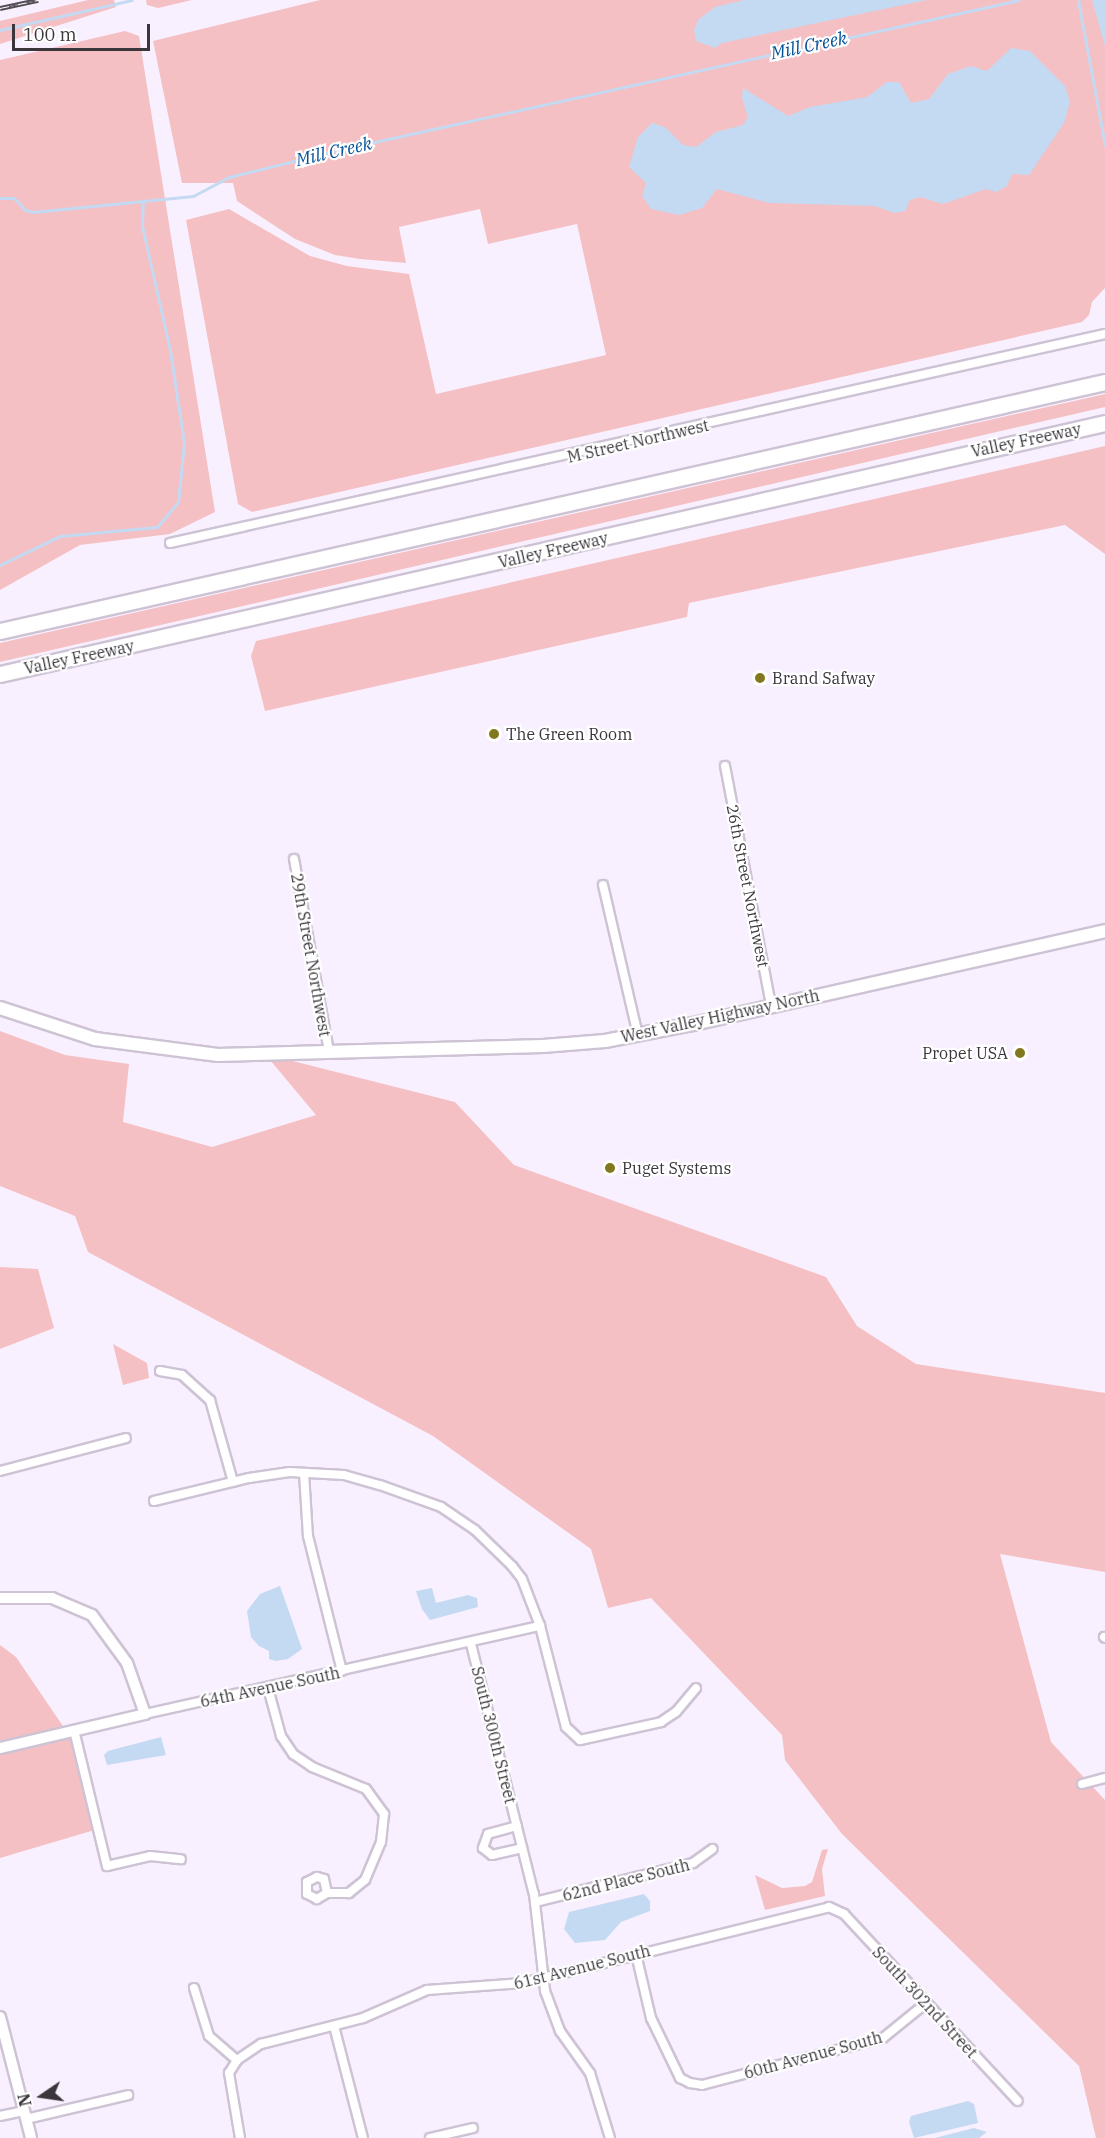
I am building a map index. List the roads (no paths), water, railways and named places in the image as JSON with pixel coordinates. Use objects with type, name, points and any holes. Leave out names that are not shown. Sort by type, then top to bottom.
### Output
[{"type":"highway","points":[[0,631],[1105,381]]},
{"type":"highway","name":"Valley Freeway","points":[[0,674],[1105,423]]},
{"type":"main road","name":"West Valley Highway North","points":[[0,1008],[64,1030],[131,1046],[218,1055],[543,1046],[638,1035],[1105,931]]},
{"type":"street","name":"M Street Northwest","points":[[170,543],[1105,334]]},
{"type":"street","name":"26th Street Northwest","points":[[725,766],[771,1006]]},
{"type":"street","name":"29th Street Northwest","points":[[294,859],[329,1051]]},
{"type":"street","points":[[603,885],[638,1035]]},
{"type":"street","points":[[160,1371],[182,1375],[210,1400],[233,1482]]},
{"type":"street","points":[[0,1471],[126,1438]]},
{"type":"street","points":[[304,1473],[308,1536],[342,1671]]},
{"type":"street","points":[[154,1501],[233,1482],[304,1473],[344,1475],[441,1507],[475,1530],[522,1579],[540,1626],[566,1727],[580,1740],[661,1722],[676,1712],[696,1688]]},
{"type":"street","points":[[0,1598],[34,1596],[70,1603],[92,1615],[112,1637],[132,1673],[145,1714]]},
{"type":"street","name":"64th Avenue South","points":[[0,1748],[145,1714],[471,1644],[540,1626]]},
{"type":"street","name":"South 300th Street","points":[[471,1644],[535,1902],[544,1978],[560,2031],[590,2073],[610,2138]]},
{"type":"street","points":[[268,1688],[281,1736],[293,1754],[312,1767],[366,1789],[384,1814],[383,1838],[365,1880],[349,1893],[327,1893]]},
{"type":"street","points":[[74,1730],[107,1866],[150,1856],[181,1859]]},
{"type":"street","points":[[1082,1784],[1105,1778]]},
{"type":"street","name":"South 300th Street","points":[[517,1826],[488,1834],[483,1848],[492,1855],[522,1848]]},
{"type":"street","name":"62nd Place South","points":[[535,1902],[693,1863],[712,1849]]},
{"type":"street","name":"61st Avenue South","points":[[237,2060],[261,2044],[371,2016],[432,1989],[497,1987],[544,1978],[829,1907]]},
{"type":"street","name":"South 302nd Street","points":[[829,1907],[844,1914],[1018,2101]]},
{"type":"street","name":"60th Avenue South","points":[[636,1954],[651,2018],[680,2078],[690,2083],[702,2085],[883,2038],[926,2003]]},
{"type":"street","points":[[194,1988],[209,2036],[237,2060],[229,2073],[230,2092],[240,2138]]},
{"type":"street","points":[[0,2017],[31,2138]]},
{"type":"street","points":[[334,2026],[363,2138]]},
{"type":"street","points":[[0,2116],[25,2115],[128,2095]]},
{"type":"street","points":[[430,2138],[473,2128]]},
{"type":"water","points":[[744,0],[927,0],[722,43],[715,48],[696,41],[694,30],[698,20],[715,7]]},
{"type":"water","points":[[1092,0],[1105,0],[1105,46]]},
{"type":"water","points":[[1011,48],[1030,51],[1065,86],[1070,102],[1064,123],[1029,175],[1012,174],[1007,186],[996,192],[986,189],[943,204],[920,197],[910,200],[905,211],[894,213],[875,206],[769,203],[717,189],[702,208],[679,215],[651,209],[642,196],[646,183],[629,167],[638,137],[652,123],[665,127],[683,145],[696,147],[716,132],[743,125],[748,117],[742,98],[743,88],[788,116],[810,107],[867,97],[887,82],[899,82],[911,103],[929,99],[948,74],[971,66],[987,71]]},
{"type":"water","points":[[280,1586],[302,1649],[288,1659],[276,1661],[269,1659],[269,1651],[259,1646],[251,1637],[247,1611],[260,1594]]},
{"type":"water","points":[[432,1588],[436,1603],[468,1595],[477,1598],[478,1607],[430,1620],[422,1609],[416,1591]]},
{"type":"water","points":[[161,1737],[166,1755],[107,1765],[104,1755],[108,1751]]},
{"type":"water","points":[[644,1894],[650,1901],[650,1911],[621,1922],[605,1940],[575,1943],[564,1929],[569,1912]]},
{"type":"water","points":[[968,2101],[974,2104],[978,2123],[914,2138],[909,2122],[911,2116]]},
{"type":"water","points":[[974,2128],[987,2132],[979,2138],[935,2138]]},
{"type":"waterway","points":[[0,30],[132,0]]},
{"type":"waterway","name":"Mill Creek","points":[[0,198],[14,198],[25,210],[33,212],[193,196],[229,177],[338,150],[1019,0]]},
{"type":"waterway","name":"Mill Creek","points":[[1078,0],[1105,146]]},
{"type":"waterway","name":"Mill Creek","points":[[0,565],[60,536],[157,527],[178,502],[184,443],[170,350],[142,226],[143,201]]},
{"type":"railway","points":[[0,8],[38,0]]},
{"type":"place","name":"Brand Safway","points":[[760,678]]},
{"type":"place","name":"The Green Room","points":[[494,734]]},
{"type":"place","name":"Propet USA","points":[[1020,1053]]},
{"type":"place","name":"Puget Systems","points":[[610,1168]]}]
